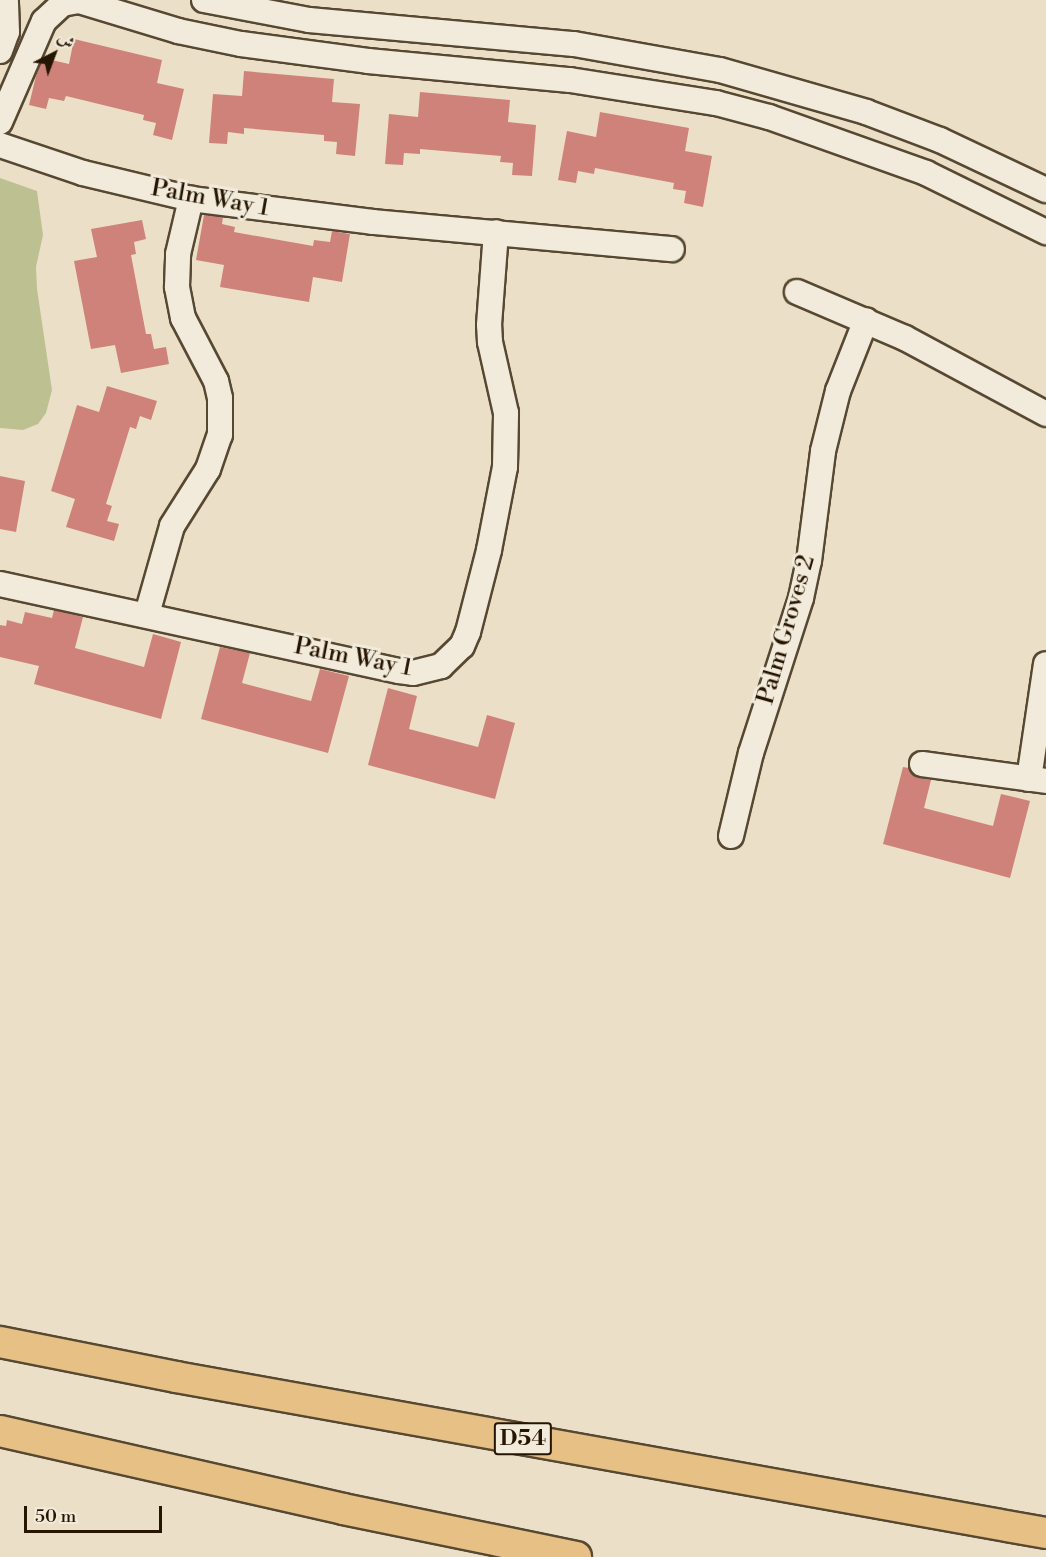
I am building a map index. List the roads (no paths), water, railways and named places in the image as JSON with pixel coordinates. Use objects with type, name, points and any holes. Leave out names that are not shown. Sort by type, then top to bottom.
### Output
[{"type":"main road","name":"D54","points":[[0,1342],[176,1377],[1046,1533]]},
{"type":"main road","points":[[0,1431],[343,1509],[576,1557]]},
{"type":"street","points":[[204,0],[309,20],[574,44],[670,59],[753,78],[866,112],[1039,179]]},
{"type":"street","points":[[0,122],[10,73],[55,8],[77,1],[178,31],[273,49],[570,80],[679,96],[769,117],[862,148],[926,173],[1044,231]]},
{"type":"street","points":[[0,51],[5,40],[4,17],[25,22],[34,30],[36,36]]},
{"type":"street","points":[[679,96],[685,85],[696,80],[735,86],[745,84],[753,78]]},
{"type":"street","name":"Palm Way 1","points":[[0,145],[83,173],[191,199],[312,215],[672,249]]},
{"type":"street","points":[[147,614],[172,526],[208,469],[220,435],[220,398],[216,381],[183,318],[177,287],[178,254],[191,199]]},
{"type":"street","name":"Palm Way 1","points":[[0,584],[413,673],[441,666],[453,657],[468,632],[489,550],[506,467],[506,413],[490,342],[489,325],[496,232]]},
{"type":"street","points":[[797,292],[866,320],[934,353],[1046,414]]},
{"type":"street","name":"Palm Groves 2","points":[[731,836],[751,753],[801,598],[809,561],[823,451],[837,391],[866,320]]},
{"type":"street","points":[[922,764],[1037,780],[1046,664]]}]
